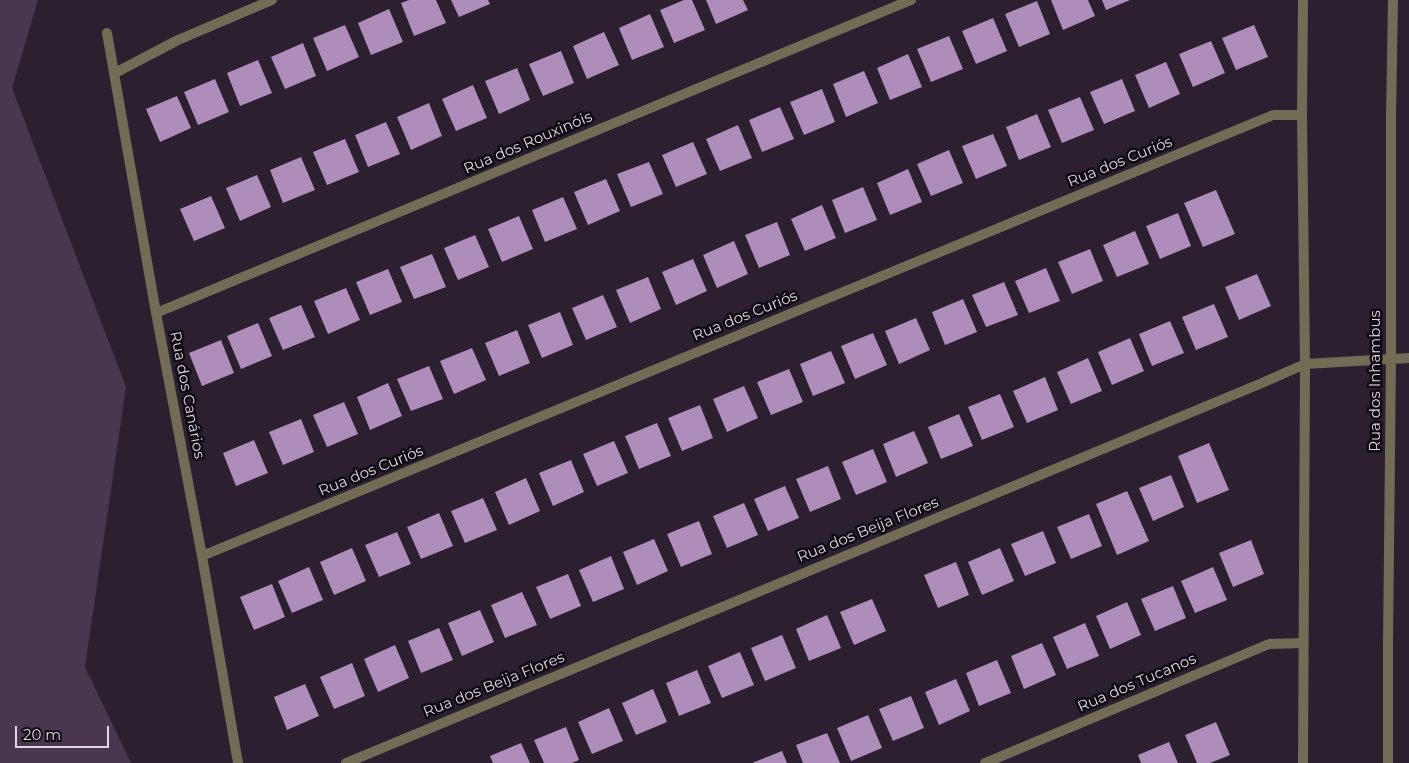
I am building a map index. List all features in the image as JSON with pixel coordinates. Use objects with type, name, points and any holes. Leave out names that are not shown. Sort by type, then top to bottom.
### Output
[{"type":"street","points":[[115,73],[178,40],[272,0]]},
{"type":"street","name":"Rua dos Rouxinóis","points":[[156,314],[911,0]]},
{"type":"street","points":[[1303,0],[1302,115],[1305,364],[1303,763]]},
{"type":"street","name":"Rua dos Inhambus","points":[[1388,763],[1393,0]]},
{"type":"street","name":"Rua dos Canários","points":[[107,33],[238,763]]},
{"type":"street","name":"Rua dos Curiós","points":[[202,556],[1273,115],[1302,115]]},
{"type":"street","name":"Rua dos Beija Flores","points":[[346,763],[1305,364],[1409,358]]},
{"type":"street","name":"Rua dos Tucanos","points":[[985,763],[1269,644],[1303,643]]},
{"type":"shaded area","points":[[0,0],[38,0],[12,88],[126,387],[85,667],[131,763],[0,763]]},
{"type":"building","points":[[409,0],[436,0],[446,23],[414,36],[401,3]]},
{"type":"building","points":[[451,0],[488,0],[490,4],[459,17]]},
{"type":"building","points":[[684,0],[692,0],[705,30],[674,43],[660,10]]},
{"type":"building","points":[[706,0],[743,0],[748,10],[716,24]]},
{"type":"building","points":[[1051,0],[1088,0],[1095,16],[1063,30]]},
{"type":"building","points":[[1102,0],[1130,0],[1106,10]]},
{"type":"building","points":[[1037,1],[1050,34],[1019,47],[1005,14]]},
{"type":"building","points":[[389,9],[403,42],[371,55],[358,23]]},
{"type":"building","points":[[650,14],[664,47],[632,60],[619,28]]},
{"type":"building","points":[[993,18],[1007,51],[976,64],[962,31]]},
{"type":"building","points":[[345,25],[359,57],[327,71],[313,38]]},
{"type":"building","points":[[1254,25],[1268,57],[1236,70],[1222,38]]},
{"type":"building","points":[[604,32],[619,65],[587,79],[573,46]]},
{"type":"building","points":[[949,36],[963,69],[931,82],[917,49]]},
{"type":"building","points":[[1211,41],[1225,73],[1193,87],[1179,54]]},
{"type":"building","points":[[303,43],[316,76],[285,89],[271,57]]},
{"type":"building","points":[[561,51],[574,83],[543,96],[529,64]]},
{"type":"building","points":[[908,54],[922,87],[890,100],[877,68]]},
{"type":"building","points":[[258,60],[272,93],[240,106],[227,73]]},
{"type":"building","points":[[1166,62],[1180,94],[1149,108],[1135,75]]},
{"type":"building","points":[[517,68],[530,100],[499,114],[485,81]]},
{"type":"building","points":[[864,71],[878,103],[846,117],[833,84]]},
{"type":"building","points":[[215,79],[229,112],[198,125],[184,92]]},
{"type":"building","points":[[1122,79],[1135,111],[1104,124],[1090,92]]},
{"type":"building","points":[[473,85],[487,118],[456,131],[442,99]]},
{"type":"building","points":[[822,89],[835,122],[804,135],[790,102]]},
{"type":"building","points":[[177,96],[191,128],[160,142],[146,109]]},
{"type":"building","points":[[1080,97],[1094,130],[1062,143],[1048,110]]},
{"type":"building","points":[[429,103],[442,136],[411,150],[397,117]]},
{"type":"building","points":[[780,107],[794,139],[762,152],[749,120]]},
{"type":"building","points":[[1037,114],[1051,147],[1019,160],[1006,127]]},
{"type":"building","points":[[386,122],[400,154],[368,167],[355,135]]},
{"type":"building","points":[[738,125],[752,158],[720,171],[706,139]]},
{"type":"building","points":[[993,134],[1007,166],[976,179],[962,146]]},
{"type":"building","points":[[345,139],[359,172],[327,185],[313,152]]},
{"type":"building","points":[[693,142],[707,174],[676,187],[662,155]]},
{"type":"building","points":[[949,150],[963,183],[931,196],[917,164]]},
{"type":"building","points":[[301,157],[315,190],[283,203],[270,170]]},
{"type":"building","points":[[649,162],[663,194],[631,207],[617,174]]},
{"type":"building","points":[[908,169],[922,202],[890,215],[877,183]]},
{"type":"building","points":[[257,175],[271,207],[240,221],[226,188]]},
{"type":"building","points":[[606,179],[620,211],[588,225],[574,192]]},
{"type":"building","points":[[863,187],[877,220],[845,233],[832,200]]},
{"type":"building","points":[[1216,190],[1235,234],[1203,247],[1184,203]]},
{"type":"building","points":[[211,196],[225,228],[194,241],[180,209]]},
{"type":"building","points":[[563,197],[577,229],[545,242],[532,210]]},
{"type":"building","points":[[822,205],[836,238],[805,251],[791,219]]},
{"type":"building","points":[[1178,213],[1191,246],[1160,259],[1146,226]]},
{"type":"building","points":[[519,216],[533,249],[502,262],[488,229]]},
{"type":"building","points":[[777,222],[790,255],[759,268],[745,235]]},
{"type":"building","points":[[1135,231],[1149,264],[1117,277],[1103,245]]},
{"type":"building","points":[[475,235],[489,267],[458,280],[444,248]]},
{"type":"building","points":[[734,241],[748,274],[717,288],[703,255]]},
{"type":"building","points":[[1090,249],[1103,281],[1072,294],[1058,262]]},
{"type":"building","points":[[432,254],[446,287],[414,299],[400,267]]},
{"type":"building","points":[[693,259],[707,291],[676,305],[662,272]]},
{"type":"building","points":[[1046,268],[1060,301],[1029,313],[1015,281]]},
{"type":"building","points":[[388,269],[402,302],[370,315],[356,282]]},
{"type":"building","points":[[1257,274],[1271,306],[1239,320],[1225,287]]},
{"type":"building","points":[[648,277],[661,309],[630,323],[616,290]]},
{"type":"building","points":[[1004,282],[1018,315],[986,327],[972,295]]},
{"type":"building","points":[[346,288],[360,320],[328,334],[314,301]]},
{"type":"building","points":[[603,295],[617,327],[586,340],[572,308]]},
{"type":"building","points":[[963,299],[977,332],[945,345],[932,312]]},
{"type":"building","points":[[1214,304],[1228,337],[1196,350],[1182,317]]},
{"type":"building","points":[[301,305],[315,337],[283,350],[269,318]]},
{"type":"building","points":[[560,312],[573,345],[542,358],[528,325]]},
{"type":"building","points":[[916,318],[930,350],[899,364],[885,331]]},
{"type":"building","points":[[1170,321],[1184,353],[1152,366],[1139,334]]},
{"type":"building","points":[[258,323],[272,356],[241,369],[227,336]]},
{"type":"building","points":[[517,330],[530,363],[499,376],[485,343]]},
{"type":"building","points":[[873,333],[887,365],[855,379],[841,346]]},
{"type":"building","points":[[1130,338],[1144,371],[1112,385],[1098,352]]},
{"type":"building","points":[[221,340],[234,373],[202,386],[189,353]]},
{"type":"building","points":[[472,348],[486,380],[454,394],[440,361]]},
{"type":"building","points":[[831,351],[845,383],[813,396],[800,364]]},
{"type":"building","points":[[1088,358],[1102,391],[1071,404],[1057,372]]},
{"type":"building","points":[[429,366],[443,399],[411,411],[397,379]]},
{"type":"building","points":[[789,369],[803,402],[771,415],[757,382]]},
{"type":"building","points":[[1045,377],[1058,410],[1027,423],[1013,391]]},
{"type":"building","points":[[388,383],[402,416],[370,430],[357,397]]},
{"type":"building","points":[[744,386],[758,418],[727,432],[713,399]]},
{"type":"building","points":[[1000,394],[1014,427],[982,440],[968,407]]},
{"type":"building","points":[[344,402],[358,434],[327,447],[313,415]]},
{"type":"building","points":[[700,405],[713,438],[682,451],[668,418]]},
{"type":"building","points":[[959,414],[973,446],[941,459],[928,427]]},
{"type":"building","points":[[301,419],[314,452],[283,465],[269,432]]},
{"type":"building","points":[[657,423],[671,456],[639,469],[625,436]]},
{"type":"building","points":[[914,431],[928,463],[896,477],[883,444]]},
{"type":"building","points":[[254,440],[268,473],[236,486],[223,453]]},
{"type":"building","points":[[614,441],[628,473],[597,486],[583,454]]},
{"type":"building","points":[[1209,443],[1229,490],[1197,503],[1178,456]]},
{"type":"building","points":[[873,449],[887,482],[856,495],[842,462]]},
{"type":"building","points":[[571,460],[584,492],[553,506],[539,473]]},
{"type":"building","points":[[828,466],[841,499],[810,512],[796,479]]},
{"type":"building","points":[[1171,475],[1184,507],[1153,521],[1139,488]]},
{"type":"building","points":[[526,478],[540,511],[509,525],[495,492]]},
{"type":"building","points":[[785,486],[799,518],[768,531],[754,499]]},
{"type":"building","points":[[1127,491],[1149,541],[1117,555],[1096,504]]},
{"type":"building","points":[[483,498],[497,530],[465,543],[451,511]]},
{"type":"building","points":[[744,503],[758,535],[727,548],[713,516]]},
{"type":"building","points":[[439,513],[453,546],[421,559],[407,527]]},
{"type":"building","points":[[1089,514],[1102,546],[1071,559],[1057,527]]},
{"type":"building","points":[[699,521],[712,554],[681,567],[667,534]]},
{"type":"building","points":[[1043,531],[1056,563],[1025,576],[1011,544]]},
{"type":"building","points":[[397,532],[411,564],[379,577],[365,545]]},
{"type":"building","points":[[654,539],[668,571],[637,585],[623,552]]},
{"type":"building","points":[[1251,540],[1264,574],[1233,587],[1219,553]]},
{"type":"building","points":[[352,548],[366,581],[334,595],[320,562]]},
{"type":"building","points":[[1000,548],[1014,581],[982,595],[968,562]]},
{"type":"building","points":[[611,556],[624,589],[593,602],[579,570]]},
{"type":"building","points":[[956,562],[969,595],[938,608],[924,575]]},
{"type":"building","points":[[309,567],[323,600],[292,613],[278,581]]},
{"type":"building","points":[[1213,567],[1227,600],[1195,613],[1181,581]]},
{"type":"building","points":[[568,574],[581,606],[550,619],[536,587]]},
{"type":"building","points":[[272,584],[285,617],[254,630],[240,597]]},
{"type":"building","points":[[1173,586],[1186,618],[1155,631],[1141,599]]},
{"type":"building","points":[[522,592],[537,625],[505,638],[491,605]]},
{"type":"building","points":[[872,599],[886,631],[854,645],[840,612]]},
{"type":"building","points":[[1127,602],[1141,635],[1110,649],[1096,616]]},
{"type":"building","points":[[480,610],[494,642],[462,656],[448,623]]},
{"type":"building","points":[[827,615],[841,648],[809,661],[796,629]]},
{"type":"building","points":[[1085,623],[1099,656],[1067,669],[1053,637]]},
{"type":"building","points":[[439,628],[453,660],[421,673],[408,641]]},
{"type":"building","points":[[782,635],[796,668],[765,681],[751,648]]},
{"type":"building","points":[[1042,643],[1056,675],[1024,689],[1011,656]]},
{"type":"building","points":[[395,645],[409,678],[378,692],[364,659]]},
{"type":"building","points":[[740,652],[754,685],[722,698],[708,666]]},
{"type":"building","points":[[997,660],[1011,693],[979,706],[966,673]]},
{"type":"building","points":[[352,663],[365,696],[334,709],[320,677]]},
{"type":"building","points":[[697,670],[711,703],[679,716],[666,683]]},
{"type":"building","points":[[956,679],[970,711],[939,725],[925,692]]},
{"type":"building","points":[[305,684],[319,716],[287,730],[274,697]]},
{"type":"building","points":[[653,689],[667,722],[636,735],[622,703]]},
{"type":"building","points":[[911,696],[924,728],[893,741],[879,709]]},
{"type":"building","points":[[609,708],[623,741],[592,754],[578,722]]},
{"type":"building","points":[[868,715],[882,748],[851,761],[837,728]]},
{"type":"building","points":[[1216,722],[1230,755],[1210,763],[1197,763],[1185,735]]},
{"type":"building","points":[[566,727],[579,760],[572,763],[544,763],[534,740]]},
{"type":"building","points":[[827,733],[840,763],[803,763],[796,745]]},
{"type":"building","points":[[1169,742],[1178,763],[1141,763],[1138,755]]},
{"type":"building","points":[[521,743],[530,763],[493,763],[490,756]]},
{"type":"building","points":[[782,751],[787,763],[752,763]]}]
